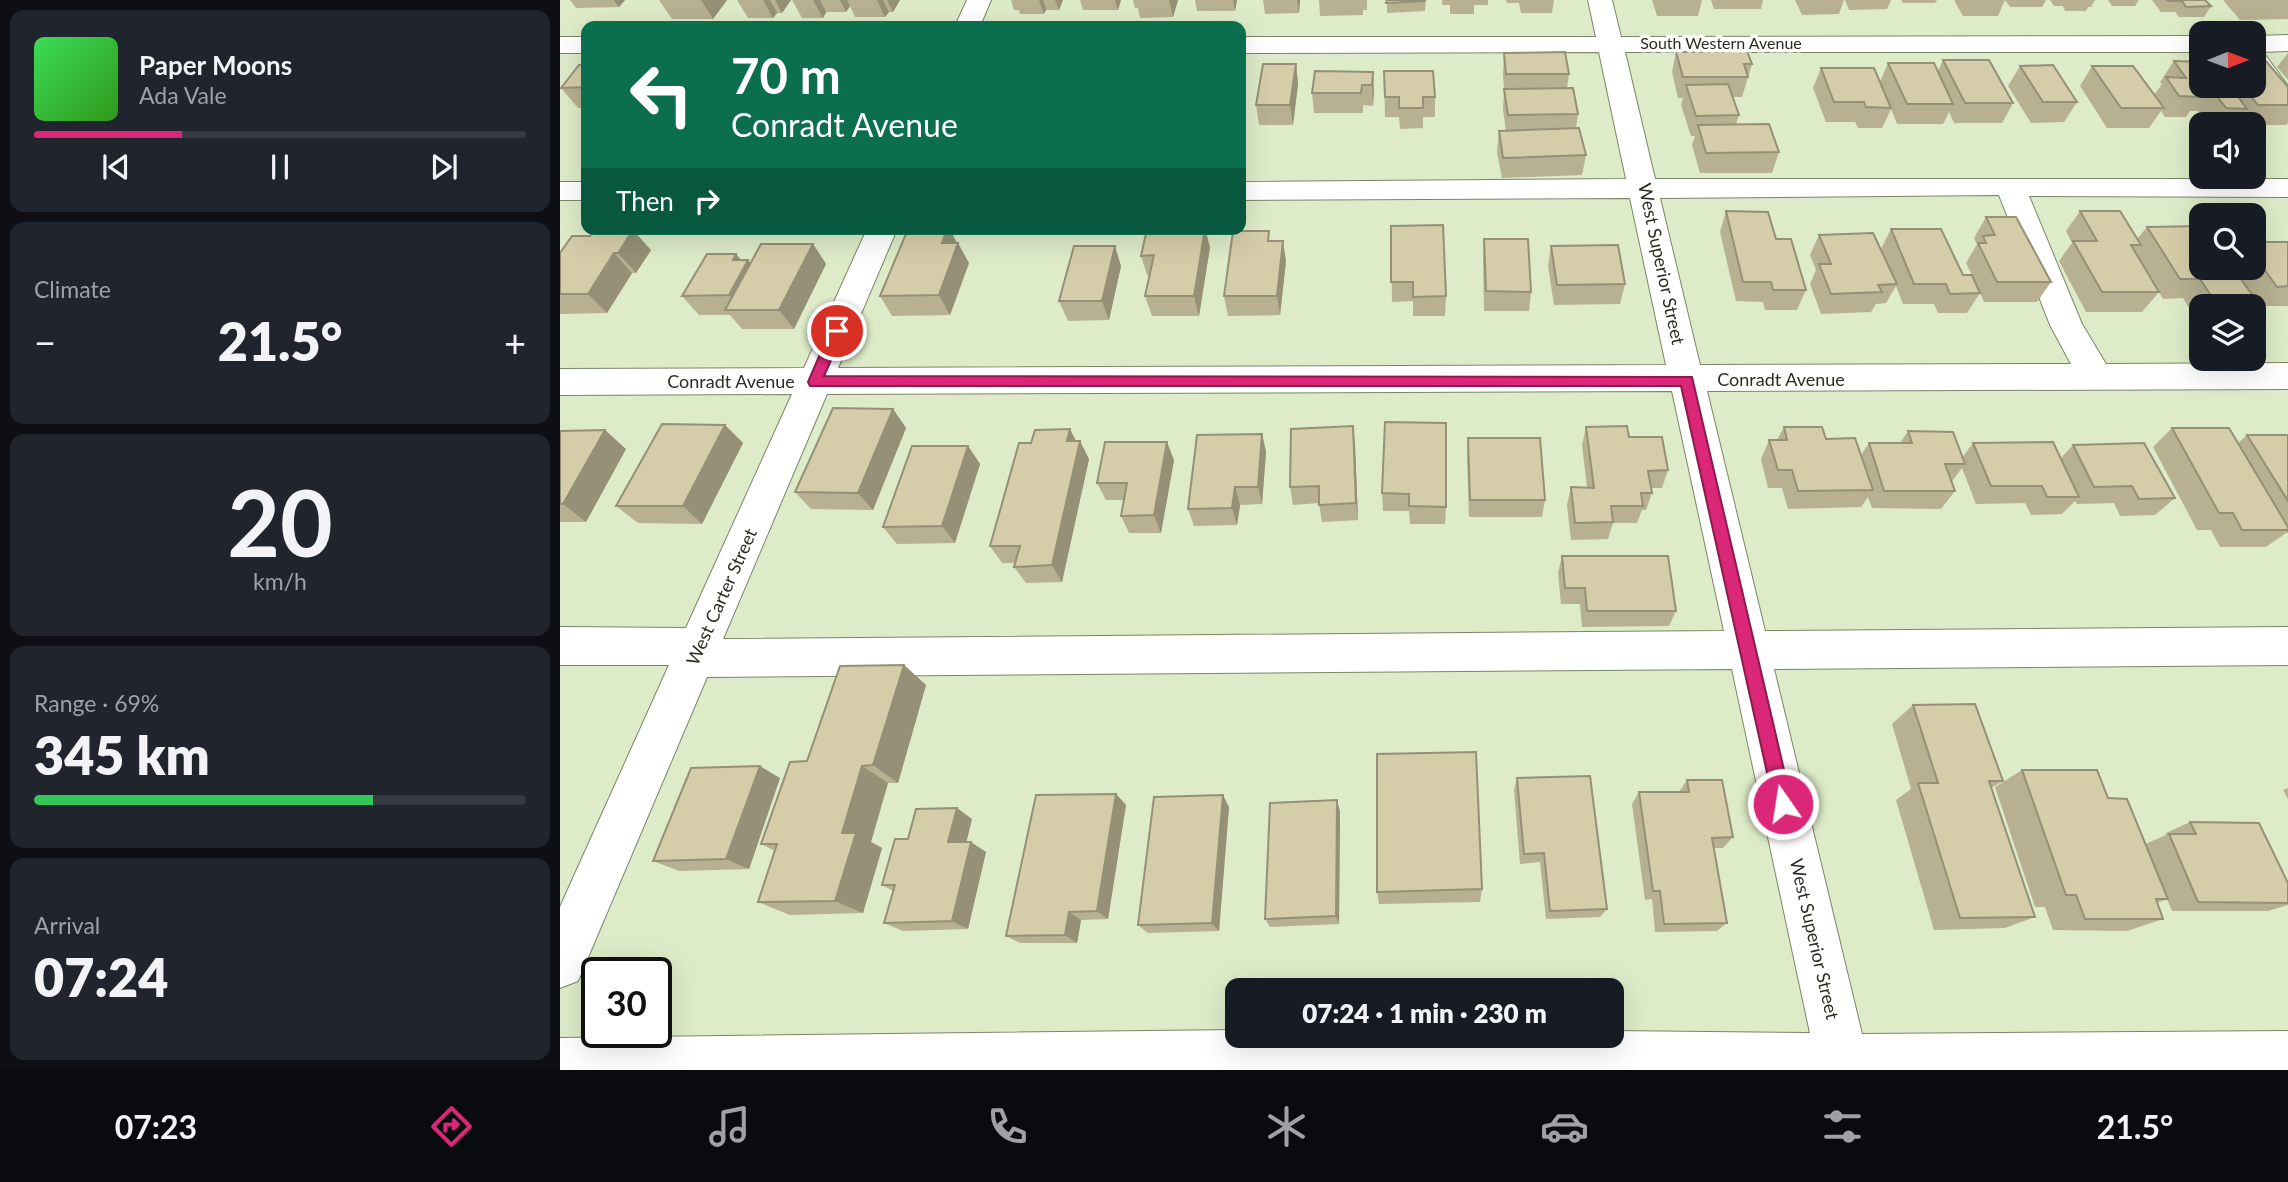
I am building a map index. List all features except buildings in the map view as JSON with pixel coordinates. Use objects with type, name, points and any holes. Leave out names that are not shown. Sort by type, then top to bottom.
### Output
[{"type":"street","points":[[970,21],[979,0]]},
{"type":"street","name":"West Superior Street","points":[[1600,0],[1748,650],[1854,1063]]},
{"type":"street","points":[[2266,44],[2288,43]]},
{"type":"street","name":"South Western Avenue","points":[[1246,45],[2189,44]]},
{"type":"street","points":[[560,45],[581,45]]},
{"type":"street","points":[[2266,75],[2288,105]]},
{"type":"street","points":[[2010,186],[2066,325],[2096,377]]},
{"type":"street","points":[[1246,191],[2010,186],[2288,188]]},
{"type":"street","points":[[560,191],[581,191]]},
{"type":"street","name":"West Carter Street","points":[[560,963],[879,235]]},
{"type":"street","name":"Conradt Avenue","points":[[560,382],[1687,381],[2288,376]]},
{"type":"street","points":[[560,646],[697,652],[2288,646]]},
{"type":"street","points":[[560,1064],[1854,1063],[2288,1057]]},
{"type":"route","points":[[837,331],[815,382],[1687,381],[1783,804]]}]
